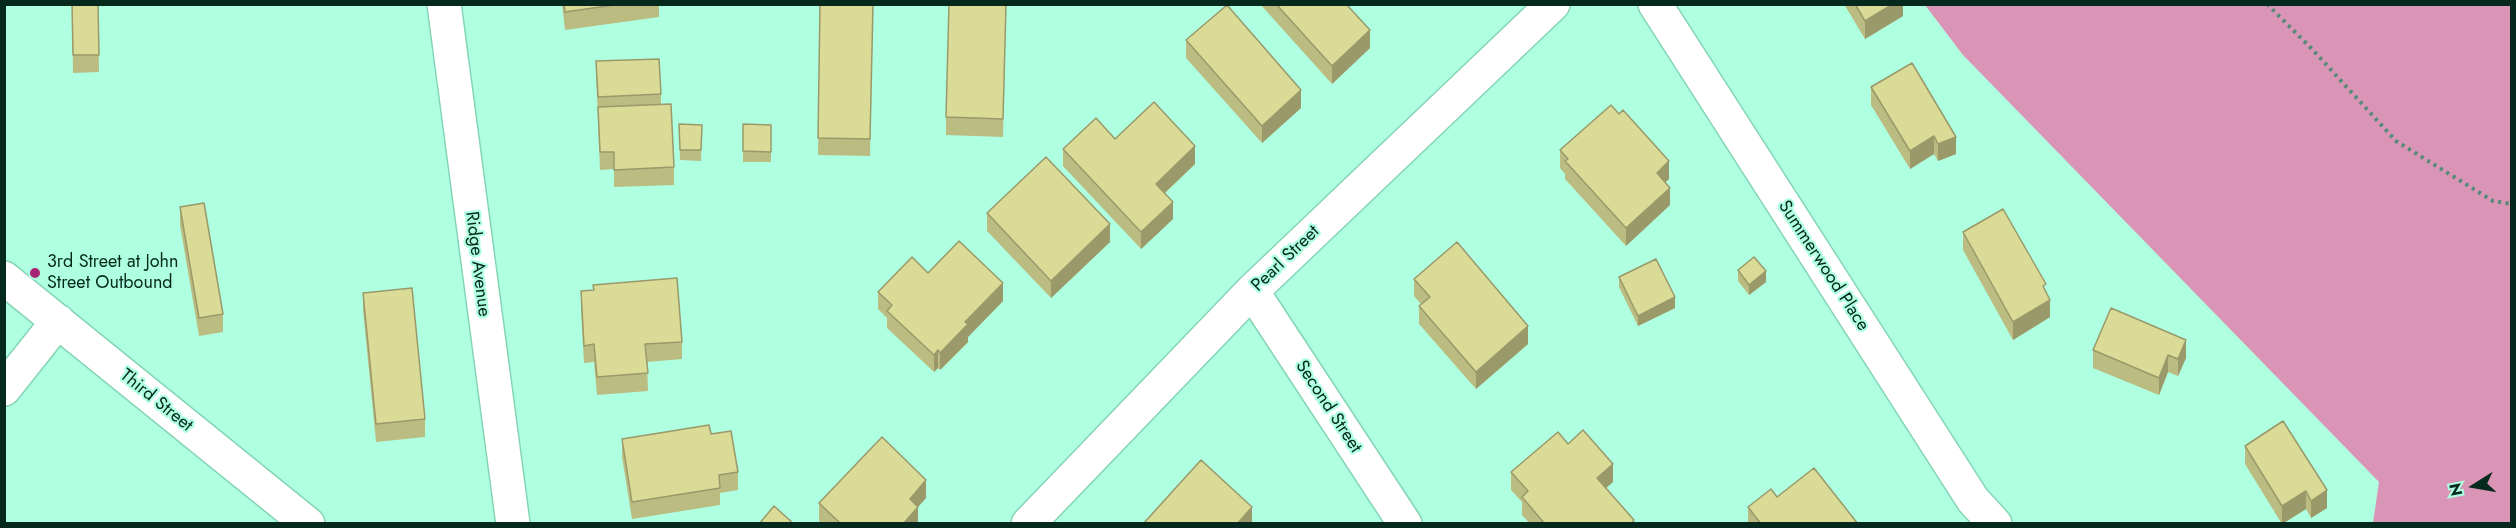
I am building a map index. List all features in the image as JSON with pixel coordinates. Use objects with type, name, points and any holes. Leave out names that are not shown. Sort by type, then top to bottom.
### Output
[{"type":"street","name":"Ridge Avenue","points":[[444,4],[513,524]]},
{"type":"street","name":"Pearl Street","points":[[1028,524],[1252,291],[1553,4]]},
{"type":"street","name":"Summerwood Place","points":[[1655,4],[1973,500],[1995,524]]},
{"type":"street","name":"Third Street","points":[[4,278],[308,524]]},
{"type":"street","name":"Second Street","points":[[1252,291],[1405,524]]},
{"type":"street","points":[[4,389],[58,321]]},
{"type":"path","points":[[2267,4],[2311,48],[2396,141],[2493,201],[2511,204]]},
{"type":"shaded area","points":[[1925,5],[2511,5],[2511,523],[2373,523],[2379,482],[1963,55]]},
{"type":"building","points":[[72,4],[98,4],[99,55],[73,55]]},
{"type":"building","points":[[564,4],[621,4],[565,12]]},
{"type":"building","points":[[820,4],[873,4],[870,139],[818,138]]},
{"type":"building","points":[[949,4],[1006,4],[1003,119],[946,117]]},
{"type":"building","points":[[1276,4],[1346,4],[1370,30],[1332,66]]},
{"type":"building","points":[[1855,4],[1893,4],[1865,21]]},
{"type":"building","points":[[1227,5],[1301,90],[1262,126],[1186,40]]},
{"type":"building","points":[[659,59],[661,94],[598,97],[596,61]]},
{"type":"building","points":[[1912,63],[1956,137],[1938,144],[1934,136],[1910,151],[1871,87]]},
{"type":"building","points":[[1154,102],[1195,146],[1156,184],[1173,202],[1141,232],[1063,149],[1096,118],[1115,139]]},
{"type":"building","points":[[671,104],[674,167],[614,170],[614,152],[600,152],[598,107]]},
{"type":"building","points":[[1611,105],[1619,114],[1623,110],[1669,161],[1657,173],[1670,188],[1626,228],[1565,161],[1568,159],[1560,150]]},
{"type":"building","points":[[679,124],[702,125],[701,150],[680,150]]},
{"type":"building","points":[[743,124],[771,125],[771,152],[743,151]]},
{"type":"building","points":[[1046,157],[1110,224],[1051,281],[987,213]]},
{"type":"building","points":[[204,203],[223,314],[199,318],[180,207]]},
{"type":"building","points":[[2003,209],[2046,284],[2043,286],[2050,300],[2013,322],[1963,232]]},
{"type":"building","points":[[959,241],[1003,283],[965,322],[968,324],[940,353],[938,350],[934,355],[887,311],[892,305],[878,292],[912,257],[928,273]]},
{"type":"building","points":[[1457,242],[1528,326],[1476,372],[1419,306],[1430,297],[1414,279]]},
{"type":"building","points":[[1754,257],[1766,271],[1749,285],[1738,270]]},
{"type":"building","points":[[1656,259],[1675,297],[1638,316],[1619,277]]},
{"type":"building","points":[[677,278],[682,342],[645,344],[648,373],[597,377],[594,344],[584,346],[581,291],[594,290],[593,285]]},
{"type":"building","points":[[412,288],[425,419],[376,424],[363,293]]},
{"type":"building","points":[[2111,308],[2186,340],[2178,359],[2168,355],[2159,378],[2093,350]]},
{"type":"building","points":[[2283,421],[2327,490],[2311,501],[2306,491],[2282,506],[2245,446]]},
{"type":"building","points":[[709,425],[711,434],[731,431],[738,472],[719,475],[720,488],[632,502],[622,439]]},
{"type":"building","points":[[1583,430],[1613,464],[1597,478],[1634,520],[1631,524],[1545,524],[1522,497],[1528,491],[1511,472],[1558,432],[1568,444]]},
{"type":"building","points":[[882,437],[926,480],[910,499],[918,507],[903,524],[841,524],[819,503]]},
{"type":"building","points":[[1201,460],[1252,507],[1237,524],[1143,524]]},
{"type":"building","points":[[1814,468],[1858,524],[1761,524],[1748,507],[1771,489],[1777,497]]},
{"type":"building","points":[[774,506],[794,524],[759,524]]},
{"type":"place","name":"3rd Street at John Street Outbound","points":[[35,273]]}]
